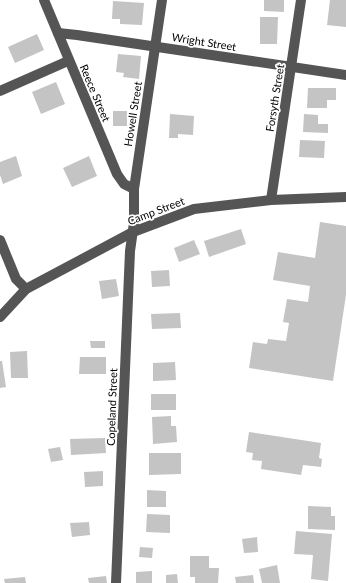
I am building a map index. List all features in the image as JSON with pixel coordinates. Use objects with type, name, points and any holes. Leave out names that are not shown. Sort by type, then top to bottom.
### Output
[{"type":"street","name":"Reece Street","points":[[44,0],[116,174],[124,184],[134,189]]},
{"type":"street","name":"Howell Street","points":[[133,232],[134,189],[162,0]]},
{"type":"street","name":"Forsyth Street","points":[[271,200],[301,0]]},
{"type":"street","name":"Wright Street","points":[[58,33],[346,75]]},
{"type":"street","points":[[0,91],[68,61]]},
{"type":"street","name":"Camp Street","points":[[0,317],[26,289],[133,232],[194,209],[271,200],[346,197]]},
{"type":"street","name":"Copeland Street","points":[[116,583],[130,259],[133,232]]},
{"type":"street","points":[[0,240],[16,279],[26,289]]},
{"type":"building","points":[[264,0],[284,0],[284,12],[264,11]]},
{"type":"building","points":[[330,0],[346,0],[346,27],[327,25]]},
{"type":"building","points":[[113,1],[144,3],[142,25],[120,24],[120,19],[112,19]]},
{"type":"building","points":[[260,17],[278,17],[277,44],[260,44]]},
{"type":"building","points":[[37,34],[44,50],[15,63],[8,47]]},
{"type":"building","points":[[118,54],[141,56],[139,79],[123,77],[124,73],[116,72]]},
{"type":"building","points":[[56,82],[65,104],[41,114],[32,92]]},
{"type":"building","points":[[308,88],[336,88],[336,100],[327,100],[327,108],[307,108]]},
{"type":"building","points":[[113,111],[127,111],[127,126],[113,126]]},
{"type":"building","points":[[170,114],[194,116],[193,135],[178,134],[178,138],[169,138]]},
{"type":"building","points":[[304,114],[318,115],[318,124],[328,124],[328,133],[303,132]]},
{"type":"building","points":[[300,140],[325,141],[324,158],[299,157]]},
{"type":"building","points":[[16,156],[22,176],[3,184],[0,175],[0,162]]},
{"type":"building","points":[[89,156],[97,176],[72,187],[63,168]]},
{"type":"building","points":[[320,222],[346,226],[346,295],[333,381],[249,368],[253,342],[267,344],[268,339],[286,341],[289,323],[283,322],[287,299],[308,302],[310,286],[273,280],[278,252],[315,258]]},
{"type":"building","points":[[241,229],[246,244],[209,257],[204,241]]},
{"type":"building","points":[[194,240],[200,254],[179,262],[174,248]]},
{"type":"building","points":[[169,270],[170,286],[152,287],[151,271]]},
{"type":"building","points":[[116,279],[119,296],[102,299],[99,281]]},
{"type":"building","points":[[180,313],[181,328],[152,329],[151,314]]},
{"type":"building","points":[[90,341],[105,341],[105,348],[91,348]]},
{"type":"building","points":[[27,351],[28,378],[11,378],[10,352]]},
{"type":"building","points":[[80,357],[106,357],[106,374],[79,374]]},
{"type":"building","points":[[0,361],[2,361],[6,387],[0,388]]},
{"type":"building","points":[[175,362],[176,380],[153,381],[153,363]]},
{"type":"building","points":[[151,394],[176,394],[176,410],[151,410]]},
{"type":"building","points":[[171,416],[171,426],[176,426],[177,442],[153,444],[152,417]]},
{"type":"building","points":[[249,432],[321,443],[319,458],[322,459],[321,467],[303,465],[301,475],[261,469],[262,461],[252,460],[253,453],[246,452]]},
{"type":"building","points":[[105,438],[106,453],[71,455],[70,439]]},
{"type":"building","points":[[60,447],[63,460],[51,462],[48,449]]},
{"type":"building","points":[[149,453],[181,453],[181,474],[149,475]]},
{"type":"building","points":[[103,471],[103,486],[85,487],[84,472]]},
{"type":"building","points":[[147,490],[166,491],[166,507],[147,507]]},
{"type":"building","points":[[308,506],[331,507],[331,516],[335,516],[335,530],[308,529]]},
{"type":"building","points":[[147,514],[170,515],[170,533],[146,532]]},
{"type":"building","points":[[89,522],[90,535],[72,537],[70,523]]},
{"type":"building","points":[[296,531],[332,534],[328,581],[311,579],[313,555],[294,554]]},
{"type":"building","points":[[257,537],[258,552],[244,553],[242,539]]},
{"type":"building","points":[[140,547],[153,548],[152,558],[139,557]]},
{"type":"building","points":[[190,556],[209,556],[209,568],[219,568],[218,583],[195,583],[195,577],[190,577]]},
{"type":"building","points":[[277,565],[280,583],[262,583],[259,569]]},
{"type":"building","points":[[152,571],[152,583],[136,583],[136,572]]},
{"type":"building","points":[[177,574],[178,583],[166,583],[166,575]]},
{"type":"building","points":[[253,575],[254,583],[236,583],[235,577]]},
{"type":"building","points":[[106,576],[107,583],[89,583],[88,578]]},
{"type":"building","points":[[25,577],[26,583],[5,583],[4,579]]}]
